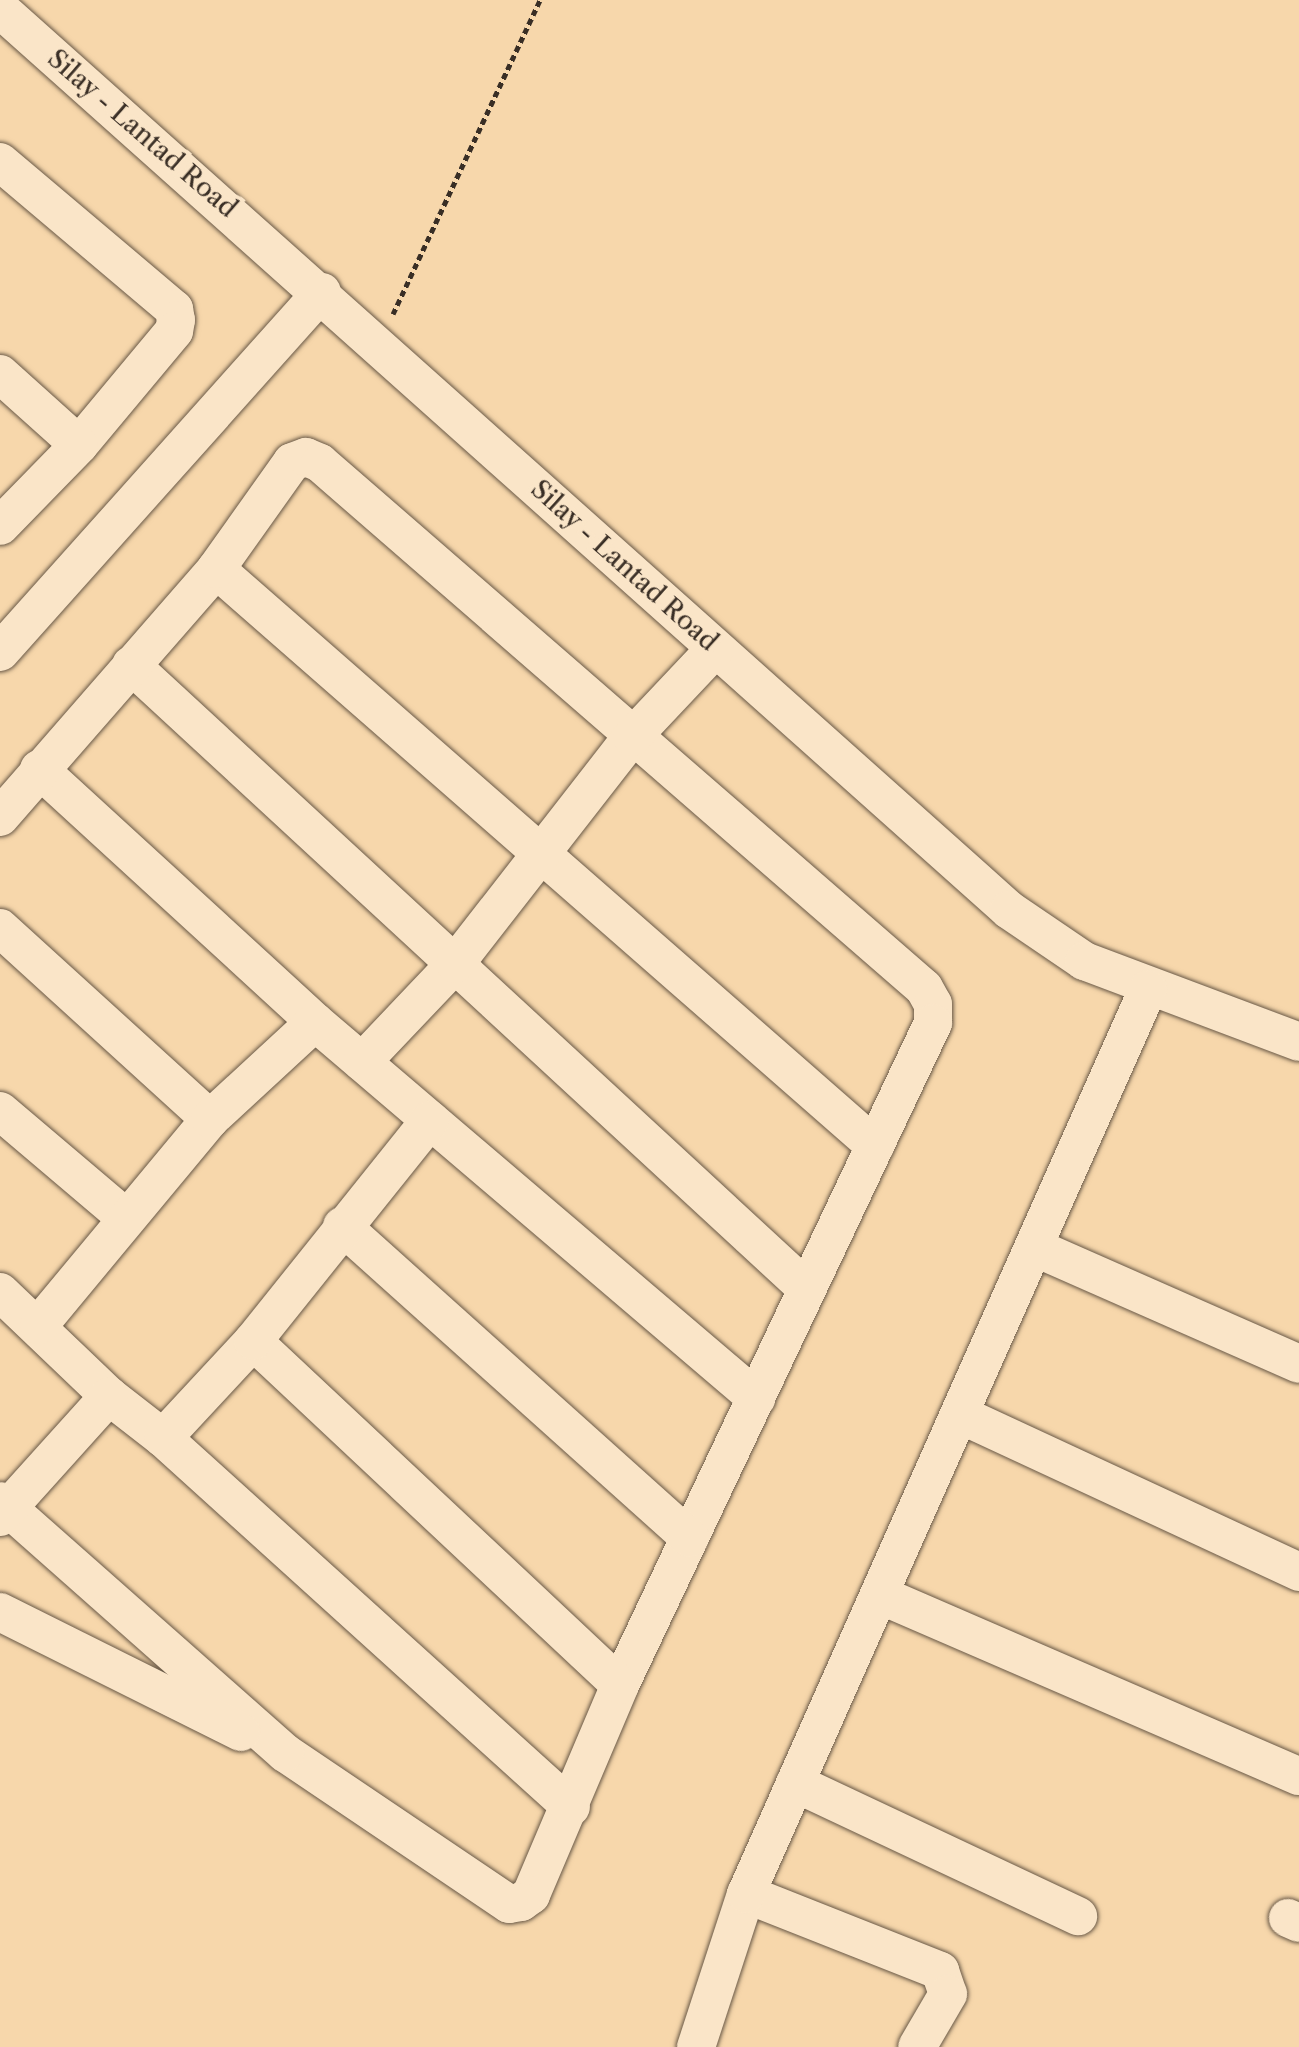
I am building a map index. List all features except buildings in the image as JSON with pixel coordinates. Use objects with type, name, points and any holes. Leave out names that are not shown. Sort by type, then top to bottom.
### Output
[{"type":"street","name":"Silay - Lantad Road","points":[[0,9],[322,292],[715,649],[1009,910],[1084,961],[1148,989],[1299,1042]]},
{"type":"street","points":[[0,162],[174,309],[174,331],[79,445],[0,526]]},
{"type":"street","points":[[0,652],[322,292]]},
{"type":"street","points":[[0,374],[79,445]]},
{"type":"street","points":[[0,817],[216,569],[292,462],[306,457],[320,463],[929,996],[933,1023],[620,1685],[571,1807],[531,1895],[509,1904],[285,1753],[2,1509],[109,1396]]},
{"type":"street","points":[[216,569],[875,1146]]},
{"type":"street","points":[[362,1062],[455,964],[632,737],[715,649]]},
{"type":"street","points":[[131,665],[807,1289]]},
{"type":"street","points":[[39,769],[315,1022],[756,1398]]},
{"type":"street","points":[[0,928],[210,1119]]},
{"type":"street","points":[[696,2047],[746,1894],[1036,1248],[1148,989]]},
{"type":"street","points":[[39,1325],[210,1119],[315,1022]]},
{"type":"street","points":[[0,1111],[126,1218]]},
{"type":"street","points":[[163,1438],[253,1341],[342,1226],[430,1120]]},
{"type":"street","points":[[342,1226],[690,1538]]},
{"type":"street","points":[[1036,1248],[1299,1364]]},
{"type":"street","points":[[0,1292],[39,1325],[109,1396],[163,1438],[571,1807]]},
{"type":"street","points":[[253,1341],[620,1685]]},
{"type":"street","points":[[961,1415],[1299,1572]]},
{"type":"street","points":[[880,1595],[1299,1776]]},
{"type":"street","points":[[0,1612],[285,1753]]},
{"type":"street","points":[[795,1783],[1078,1916]]},
{"type":"street","points":[[746,1894],[940,1971],[948,1994],[917,2047]]},
{"type":"path","points":[[379,344],[540,0]]}]
